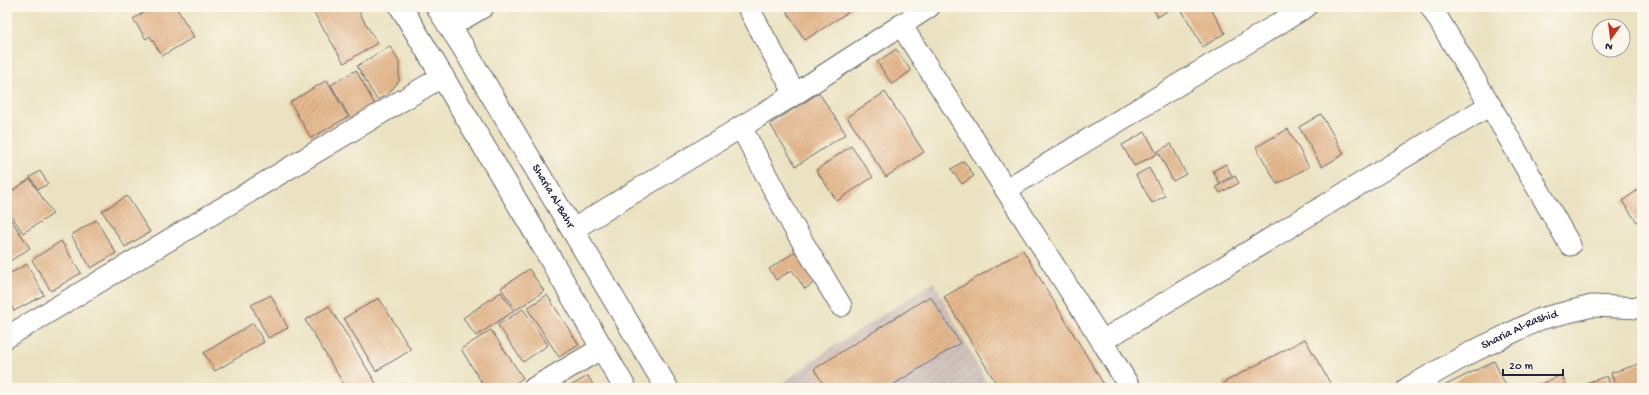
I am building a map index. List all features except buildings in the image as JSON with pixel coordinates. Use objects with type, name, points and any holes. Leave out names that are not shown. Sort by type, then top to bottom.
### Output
[{"type":"main road","points":[[401,7],[443,76],[625,388]]},
{"type":"main road","name":"Sharia Al-Bahr","points":[[437,7],[463,47],[667,388]]},
{"type":"street","points":[[449,27],[483,7]]},
{"type":"street","points":[[748,7],[795,94]]},
{"type":"street","points":[[572,230],[795,94],[929,7]]},
{"type":"street","points":[[1007,189],[1306,7]]},
{"type":"street","points":[[1431,7],[1490,105],[1570,245]]},
{"type":"street","points":[[901,25],[1007,189],[1130,388]]},
{"type":"street","points":[[7,337],[443,76]]},
{"type":"street","points":[[1102,341],[1490,105]]},
{"type":"street","points":[[741,127],[793,226],[841,306]]},
{"type":"street","name":"Sharia Al-Rashid","points":[[1408,388],[1468,354],[1540,319],[1592,306],[1642,308]]},
{"type":"street","points":[[534,388],[602,348]]},
{"type":"shaded area","points":[[934,282],[989,388],[777,388],[822,354]]}]
